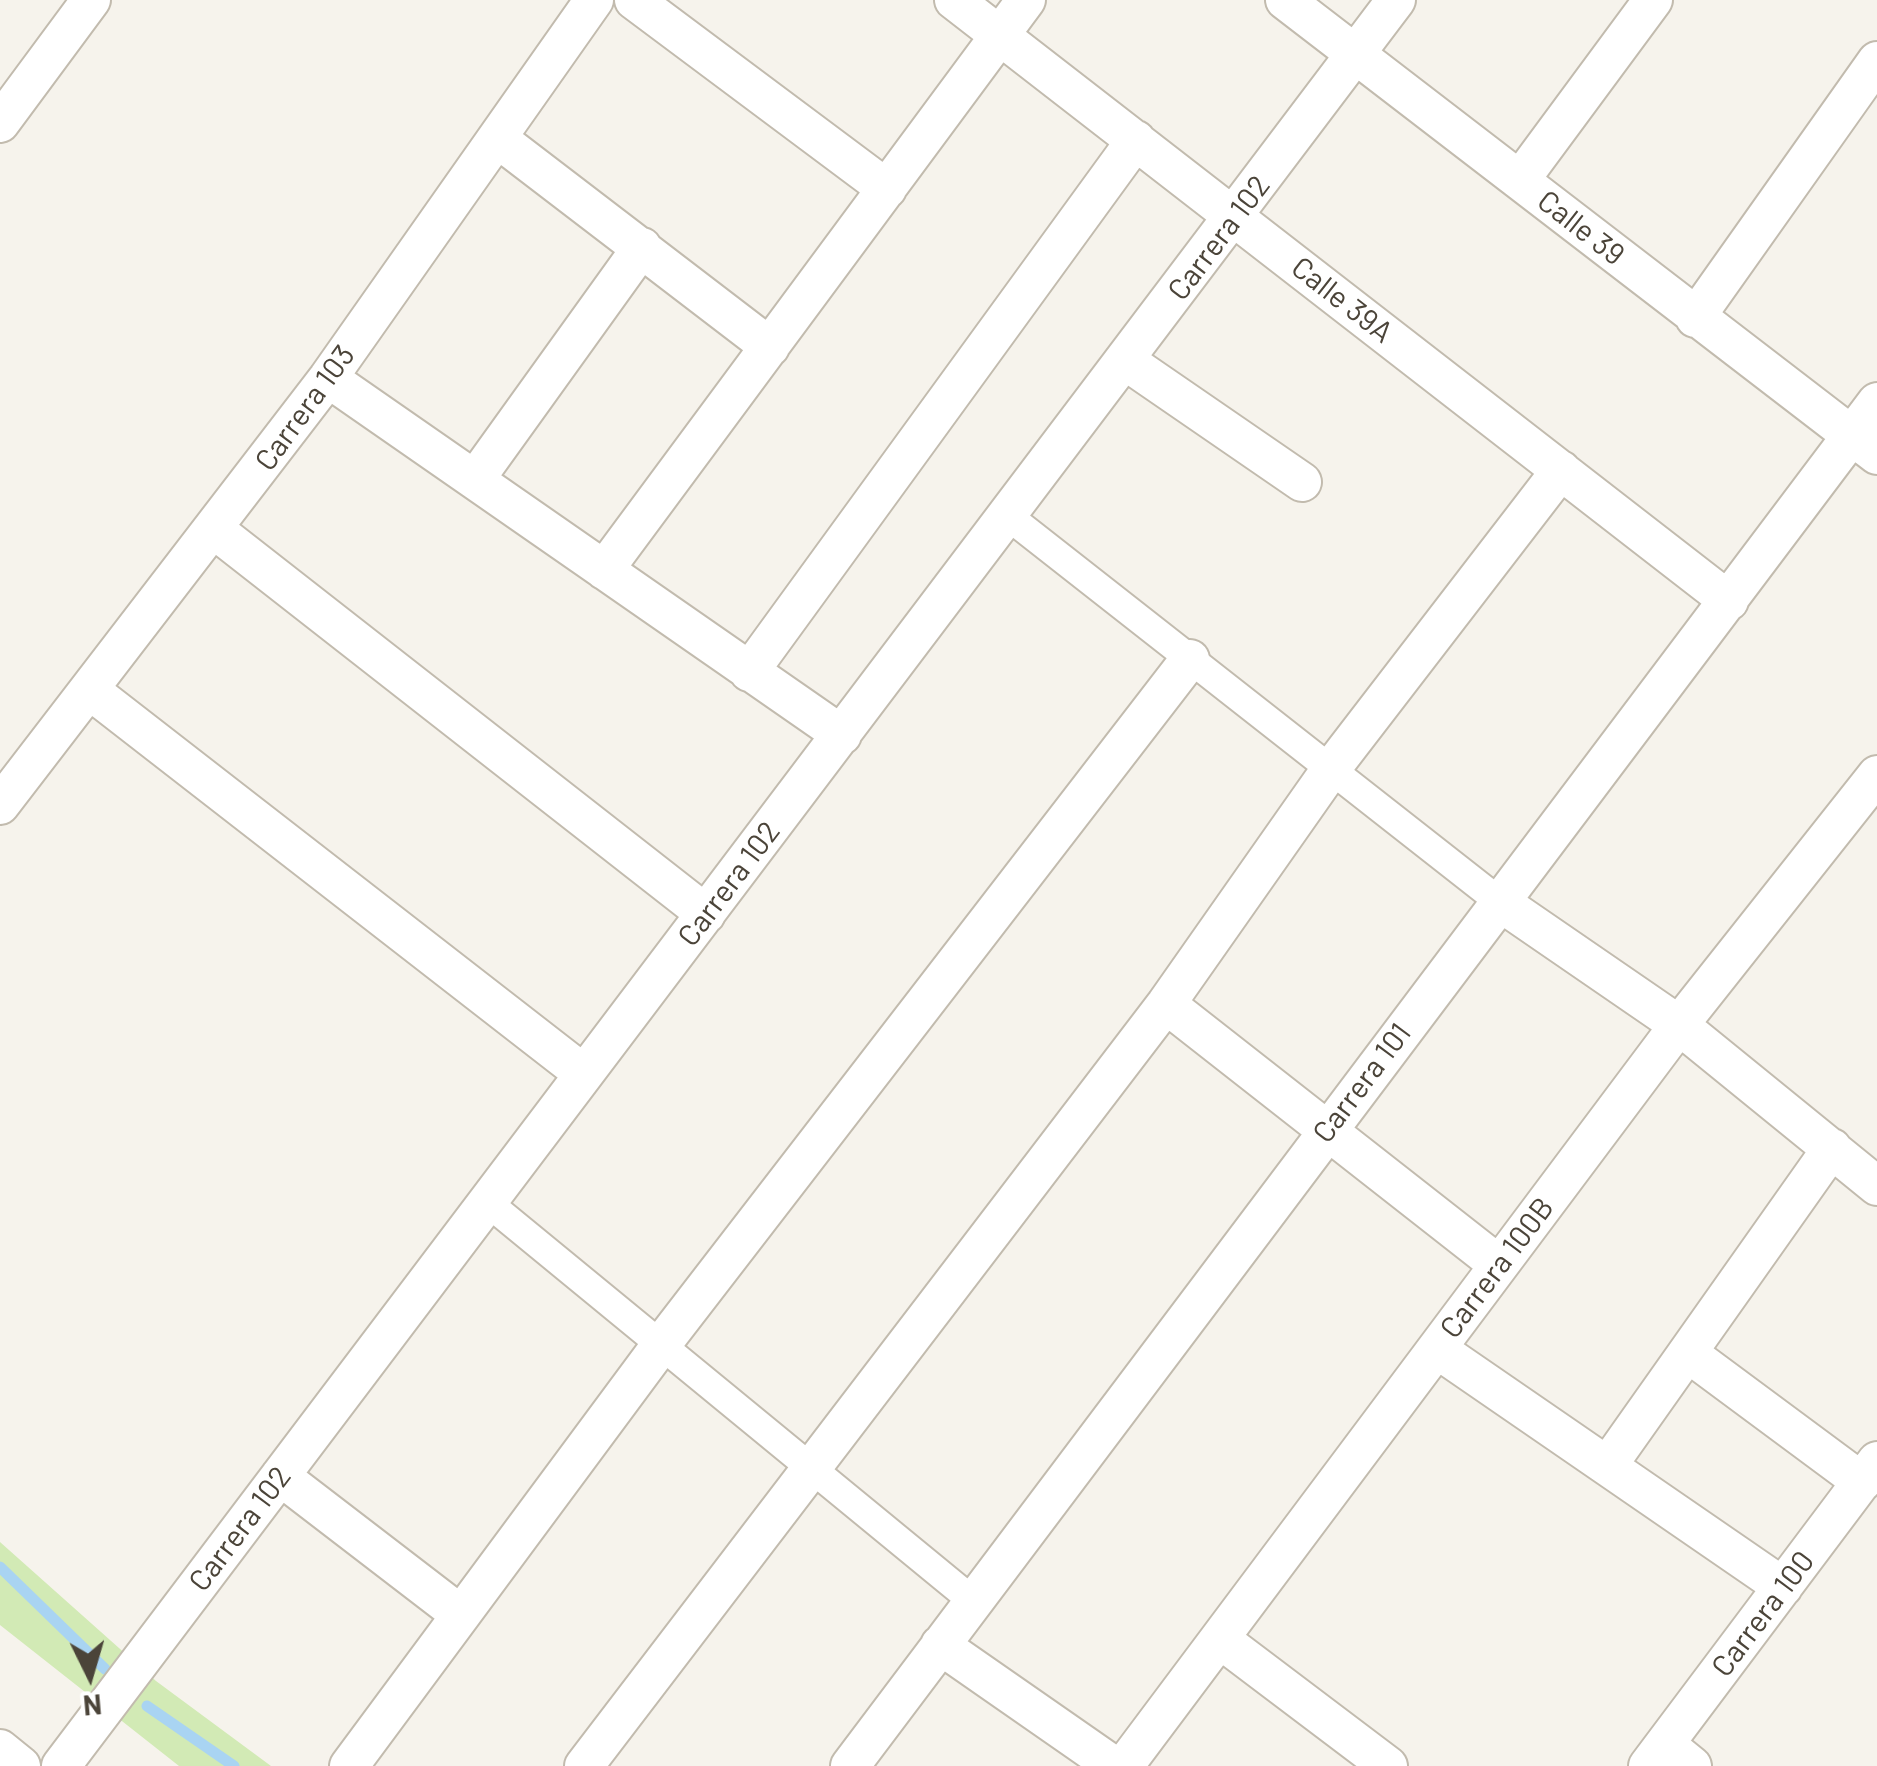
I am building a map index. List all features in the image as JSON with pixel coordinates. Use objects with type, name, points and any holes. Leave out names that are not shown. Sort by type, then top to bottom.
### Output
[{"type":"street","points":[[0,123],[91,0]]},
{"type":"street","name":"Carrera 103","points":[[0,805],[328,378],[594,0]]},
{"type":"street","points":[[634,0],[887,190]]},
{"type":"street","name":"Calle 39A","points":[[954,0],[1728,602]]},
{"type":"street","points":[[604,570],[1026,0]]},
{"type":"street","name":"Calle 39","points":[[1285,0],[1864,445]]},
{"type":"street","name":"Carrera 102","points":[[60,1766],[1396,0]]},
{"type":"street","points":[[1520,180],[1653,0]]},
{"type":"street","points":[[1695,318],[1877,61]]},
{"type":"street","points":[[497,138],[770,347]]},
{"type":"street","points":[[749,672],[1136,140]]},
{"type":"street","points":[[476,478],[642,247]]},
{"type":"street","points":[[1126,361],[1302,482]]},
{"type":"street","points":[[328,378],[842,735]]},
{"type":"street","name":"Carrera 101","points":[[850,1766],[1728,602],[1864,445],[1877,402]]},
{"type":"street","points":[[584,1766],[814,1470],[1166,1004],[1330,769],[1561,470]]},
{"type":"street","points":[[1008,516],[1500,902],[1679,1025],[1877,1186]]},
{"type":"street","points":[[215,530],[706,914]]},
{"type":"street","points":[[348,1766],[662,1345],[1190,659]]},
{"type":"street","points":[[91,691],[584,1074]]},
{"type":"street","name":"Carrera 100B","points":[[1124,1766],[1679,1025],[1877,775]]},
{"type":"street","points":[[1166,1004],[1499,1266]]},
{"type":"street","points":[[1608,1466],[1832,1148]]},
{"type":"street","points":[[487,1202],[973,1601]]},
{"type":"street","points":[[1437,1348],[1783,1587]]},
{"type":"street","points":[[1688,1353],[1869,1471]]},
{"type":"street","name":"Carrera 100","points":[[1668,1758],[1783,1587],[1869,1471]]},
{"type":"street","points":[[280,1476],[462,1615]]},
{"type":"street","points":[[1220,1639],[1372,1761]]},
{"type":"street","points":[[940,1645],[1114,1766]]},
{"type":"street","points":[[0,1749],[21,1766]]},
{"type":"green space","points":[[0,1542],[156,1681],[271,1766],[179,1766],[0,1625]]},
{"type":"waterway","points":[[0,1567],[105,1669]]},
{"type":"waterway","points":[[147,1706],[234,1766]]}]
